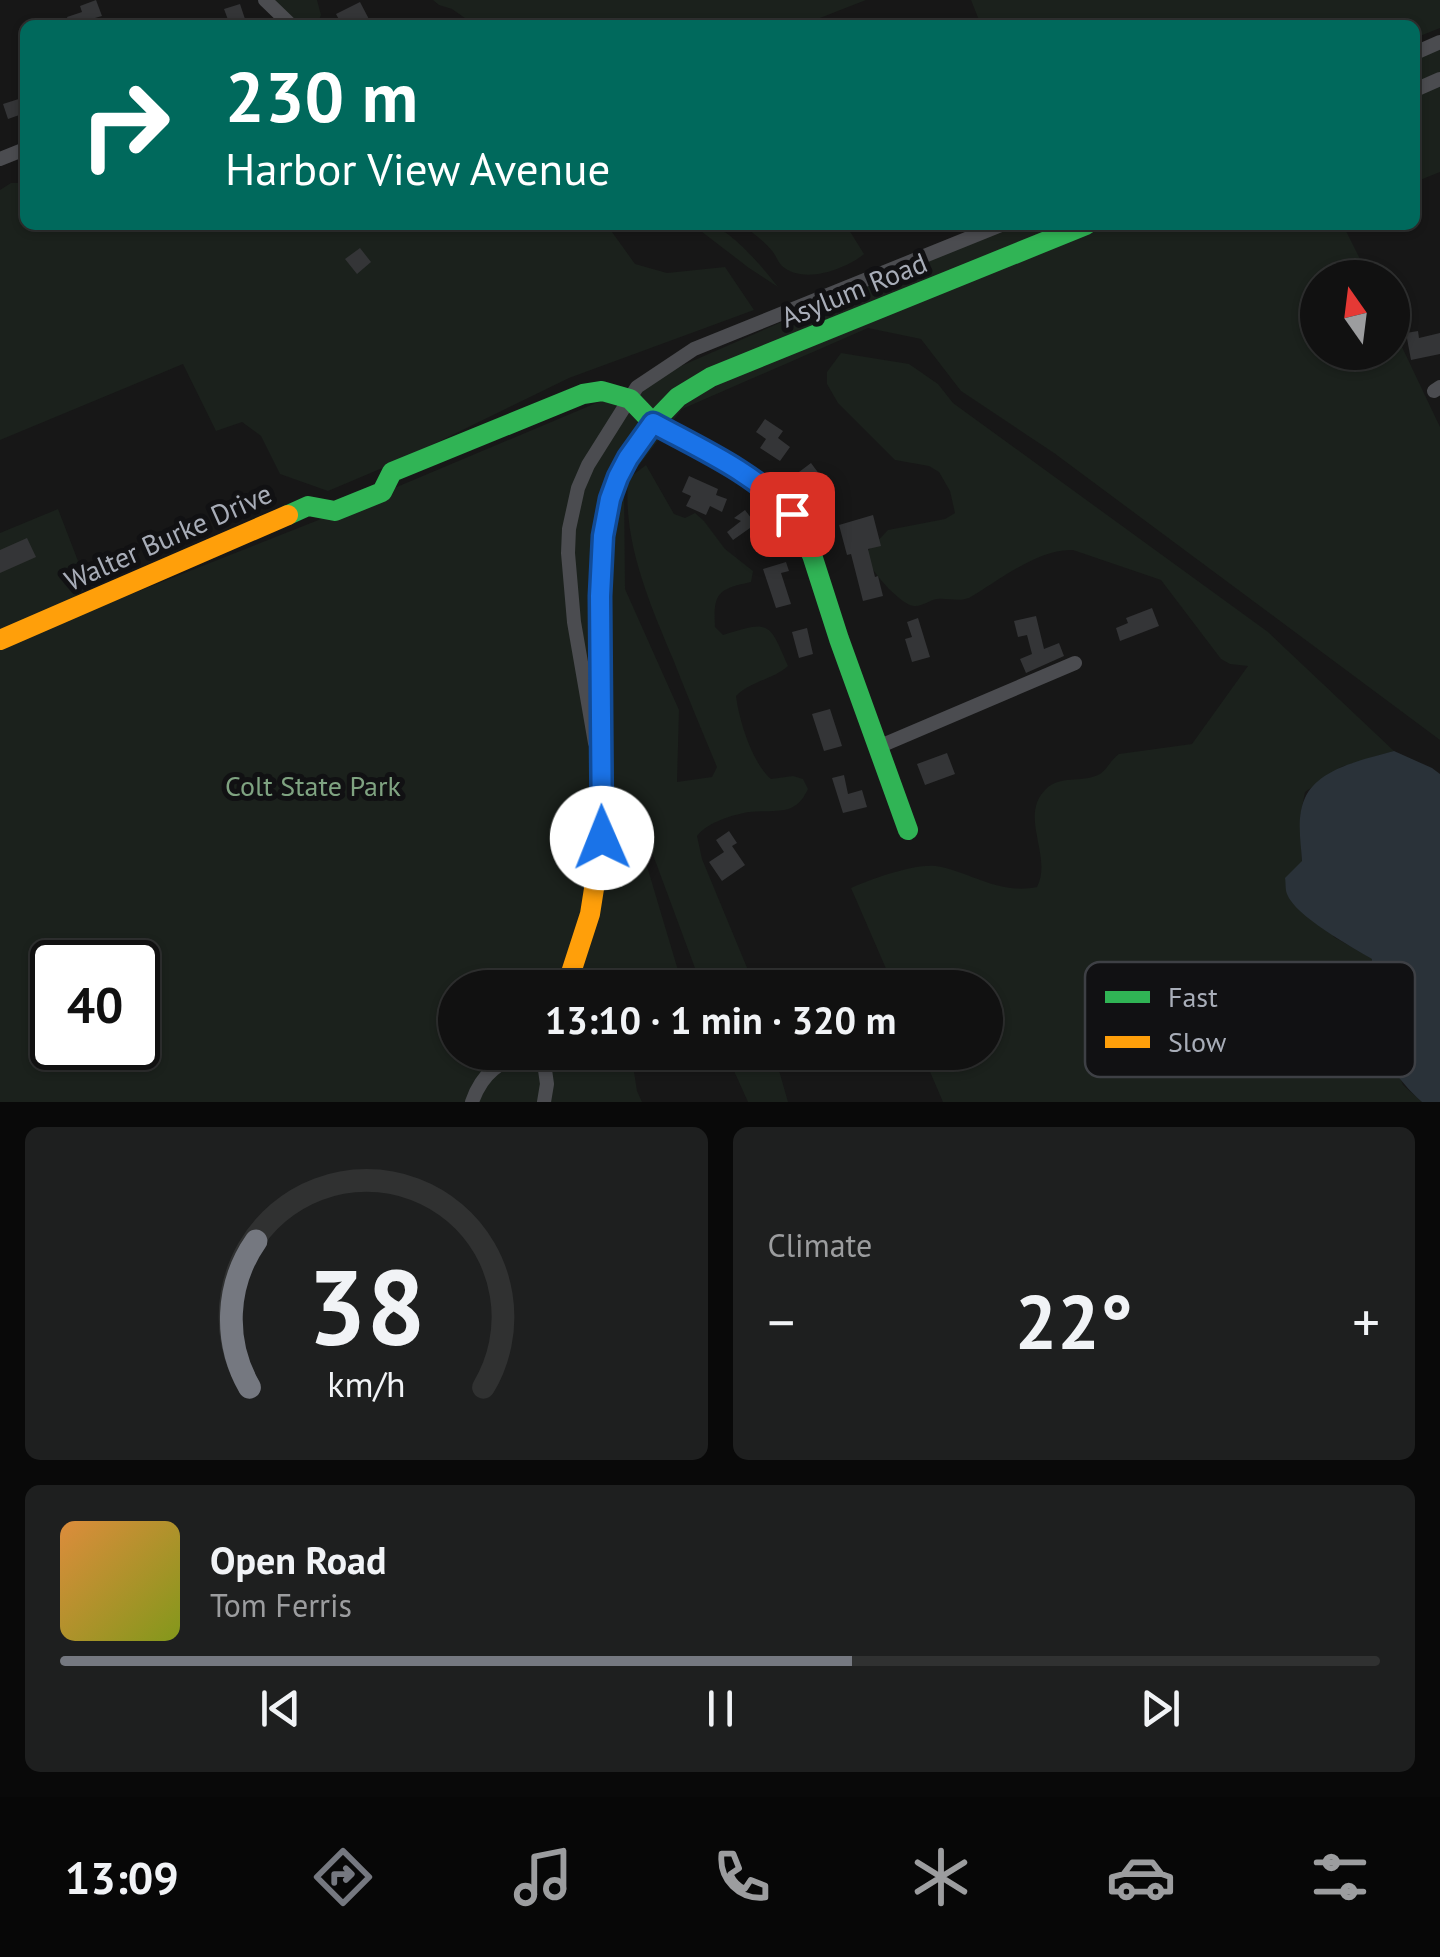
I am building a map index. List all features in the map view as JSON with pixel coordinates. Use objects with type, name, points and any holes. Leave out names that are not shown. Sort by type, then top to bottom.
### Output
[{"type":"street","points":[[265,0],[287,20]]},
{"type":"street","name":"Asylum Road","points":[[630,399],[637,387],[694,349],[989,230]]},
{"type":"street","name":"Asylum Road","points":[[653,423],[678,398],[711,377],[1074,230]]},
{"type":"street","name":"Walter Burke Drive","points":[[0,640],[308,506],[335,511],[382,492],[392,472],[583,394],[602,391],[630,399]]},
{"type":"street","points":[[601,794],[574,622],[569,529],[578,488],[588,465],[630,399],[653,423],[731,466],[792,514],[812,554],[908,830]]},
{"type":"street","points":[[572,970],[592,913],[602,838],[603,536],[618,477],[653,423]]},
{"type":"street","points":[[878,746],[1076,662]]},
{"type":"street","points":[[472,1102],[491,1070]]},
{"type":"street","points":[[546,1070],[552,1102]]},
{"type":"street","points":[[544,1102],[547,1084]]},
{"type":"green space","points":[[275,0],[317,0],[319,20],[293,20]]},
{"type":"green space","points":[[433,0],[866,0],[815,20],[468,20]]},
{"type":"green space","points":[[971,0],[1440,0],[1440,28],[1420,36],[1420,20],[979,20]]},
{"type":"green space","points":[[1440,42],[1440,172],[1420,180],[1420,52]]},
{"type":"green space","points":[[20,183],[20,230],[611,230],[635,264],[667,273],[725,267],[754,310],[569,378],[328,491],[280,474],[261,436],[242,422],[216,431],[183,364],[0,440],[0,190]]},
{"type":"green space","points":[[700,230],[721,230],[728,234],[778,287]]},
{"type":"green space","points":[[749,230],[849,230],[864,254],[847,265],[813,275],[791,272]]},
{"type":"green space","name":"Colt State Park","points":[[992,230],[1346,230],[1360,260],[1300,260],[1300,370],[1410,370],[1410,364],[1440,427],[1440,740],[1054,453],[961,391],[921,339],[868,328],[682,409],[630,477],[646,465],[674,514],[685,518],[695,513],[725,549],[753,571],[751,582],[720,594],[715,627],[723,635],[751,627],[766,628],[777,640],[788,666],[736,696],[740,717],[764,772],[771,779],[803,779],[808,789],[791,808],[735,815],[714,823],[697,836],[702,859],[748,970],[696,970],[649,844],[652,827],[641,846],[678,970],[438,970],[438,1070],[634,1070],[642,1102],[0,1102],[0,646],[316,521]],"holes":[[[628,481],[630,527],[640,573],[717,767],[712,777],[677,782],[679,710],[625,589],[624,485]]]},
{"type":"green space","points":[[841,353],[909,364],[938,384],[953,403],[1268,632],[1394,751],[1341,767],[1305,792],[1300,817],[1302,862],[1334,937],[1373,962],[1085,962],[1085,1077],[1400,1077],[1422,1102],[943,1102],[929,1070],[1003,1070],[1003,970],[887,970],[851,888],[927,866],[1010,888],[1037,887],[1041,862],[1035,811],[1046,789],[1058,782],[1098,775],[1119,754],[1192,744],[1248,666],[1221,659],[1161,580],[1073,550],[1033,560],[969,598],[908,604],[878,576],[865,554],[888,530],[945,519],[955,513],[950,491],[939,472],[929,466],[895,460],[838,403],[827,384],[827,372]]},
{"type":"green space","points":[[58,509],[88,587],[69,602],[0,630],[0,533]]},
{"type":"green space","points":[[734,1070],[779,1070],[788,1102],[748,1102]]},
{"type":"shaded area","points":[[1394,751],[1440,774],[1440,1102],[1422,1102],[1398,1077],[1415,1077],[1415,962],[1372,962],[1301,912],[1286,890],[1285,878],[1302,861],[1300,830],[1305,798],[1320,779],[1357,761]]},
{"type":"building","points":[[96,0],[102,16],[68,20],[67,17],[82,12],[80,6]]},
{"type":"building","points":[[360,2],[369,20],[339,20],[336,14]]},
{"type":"building","points":[[240,4],[245,20],[228,20],[224,9]]},
{"type":"building","points":[[20,99],[20,115],[8,119],[3,104]]},
{"type":"building","points":[[360,248],[371,262],[357,274],[345,259]]},
{"type":"building","points":[[1418,331],[1419,338],[1440,333],[1440,354],[1411,360],[1410,332]]},
{"type":"building","points":[[765,419],[783,431],[778,438],[790,447],[780,461],[760,448],[766,439],[756,432]]},
{"type":"building","points":[[811,463],[834,494],[822,503],[799,472]]},
{"type":"building","points":[[689,476],[718,489],[716,495],[727,499],[722,512],[710,506],[706,515],[686,506],[691,496],[682,492]]},
{"type":"building","points":[[745,510],[755,523],[762,518],[781,543],[769,552],[750,528],[733,540],[727,532],[741,521],[734,518]]},
{"type":"building","points":[[873,515],[881,546],[868,549],[883,596],[863,601],[839,525]]},
{"type":"building","points":[[27,538],[36,557],[0,573],[0,550]]},
{"type":"building","points":[[786,562],[789,571],[781,573],[791,604],[776,608],[763,569]]},
{"type":"building","points":[[1152,608],[1159,626],[1120,641],[1116,628],[1128,623],[1126,618]]},
{"type":"building","points":[[1036,616],[1044,649],[1059,643],[1064,656],[1026,673],[1020,659],[1032,654],[1027,635],[1018,637],[1014,621]]},
{"type":"building","points":[[918,618],[930,657],[912,662],[905,639],[912,637],[907,622]]},
{"type":"building","points":[[807,628],[813,654],[799,658],[792,632]]},
{"type":"building","points":[[830,709],[842,746],[824,751],[812,714]]},
{"type":"building","points":[[947,753],[955,774],[925,785],[917,764]]},
{"type":"building","points":[[844,775],[848,794],[862,790],[867,807],[843,813],[832,778]]},
{"type":"building","points":[[729,831],[737,843],[732,846],[745,865],[722,881],[709,862],[724,852],[716,840]]},
{"type":"traffic: fast","points":[[653,423],[678,397],[711,377],[1074,230]]},
{"type":"traffic: fast","points":[[288,515],[308,506],[335,511],[382,492],[392,472],[583,394],[602,391],[630,399],[653,423],[731,466],[792,514],[812,555],[908,830]]},
{"type":"traffic: slow","points":[[572,970],[590,914],[602,838],[602,544],[614,489],[653,423]]},
{"type":"traffic: slow","points":[[0,640],[288,515]]},
{"type":"route","points":[[602,838],[600,564],[610,499],[628,458],[653,423],[731,466],[792,514]]}]
